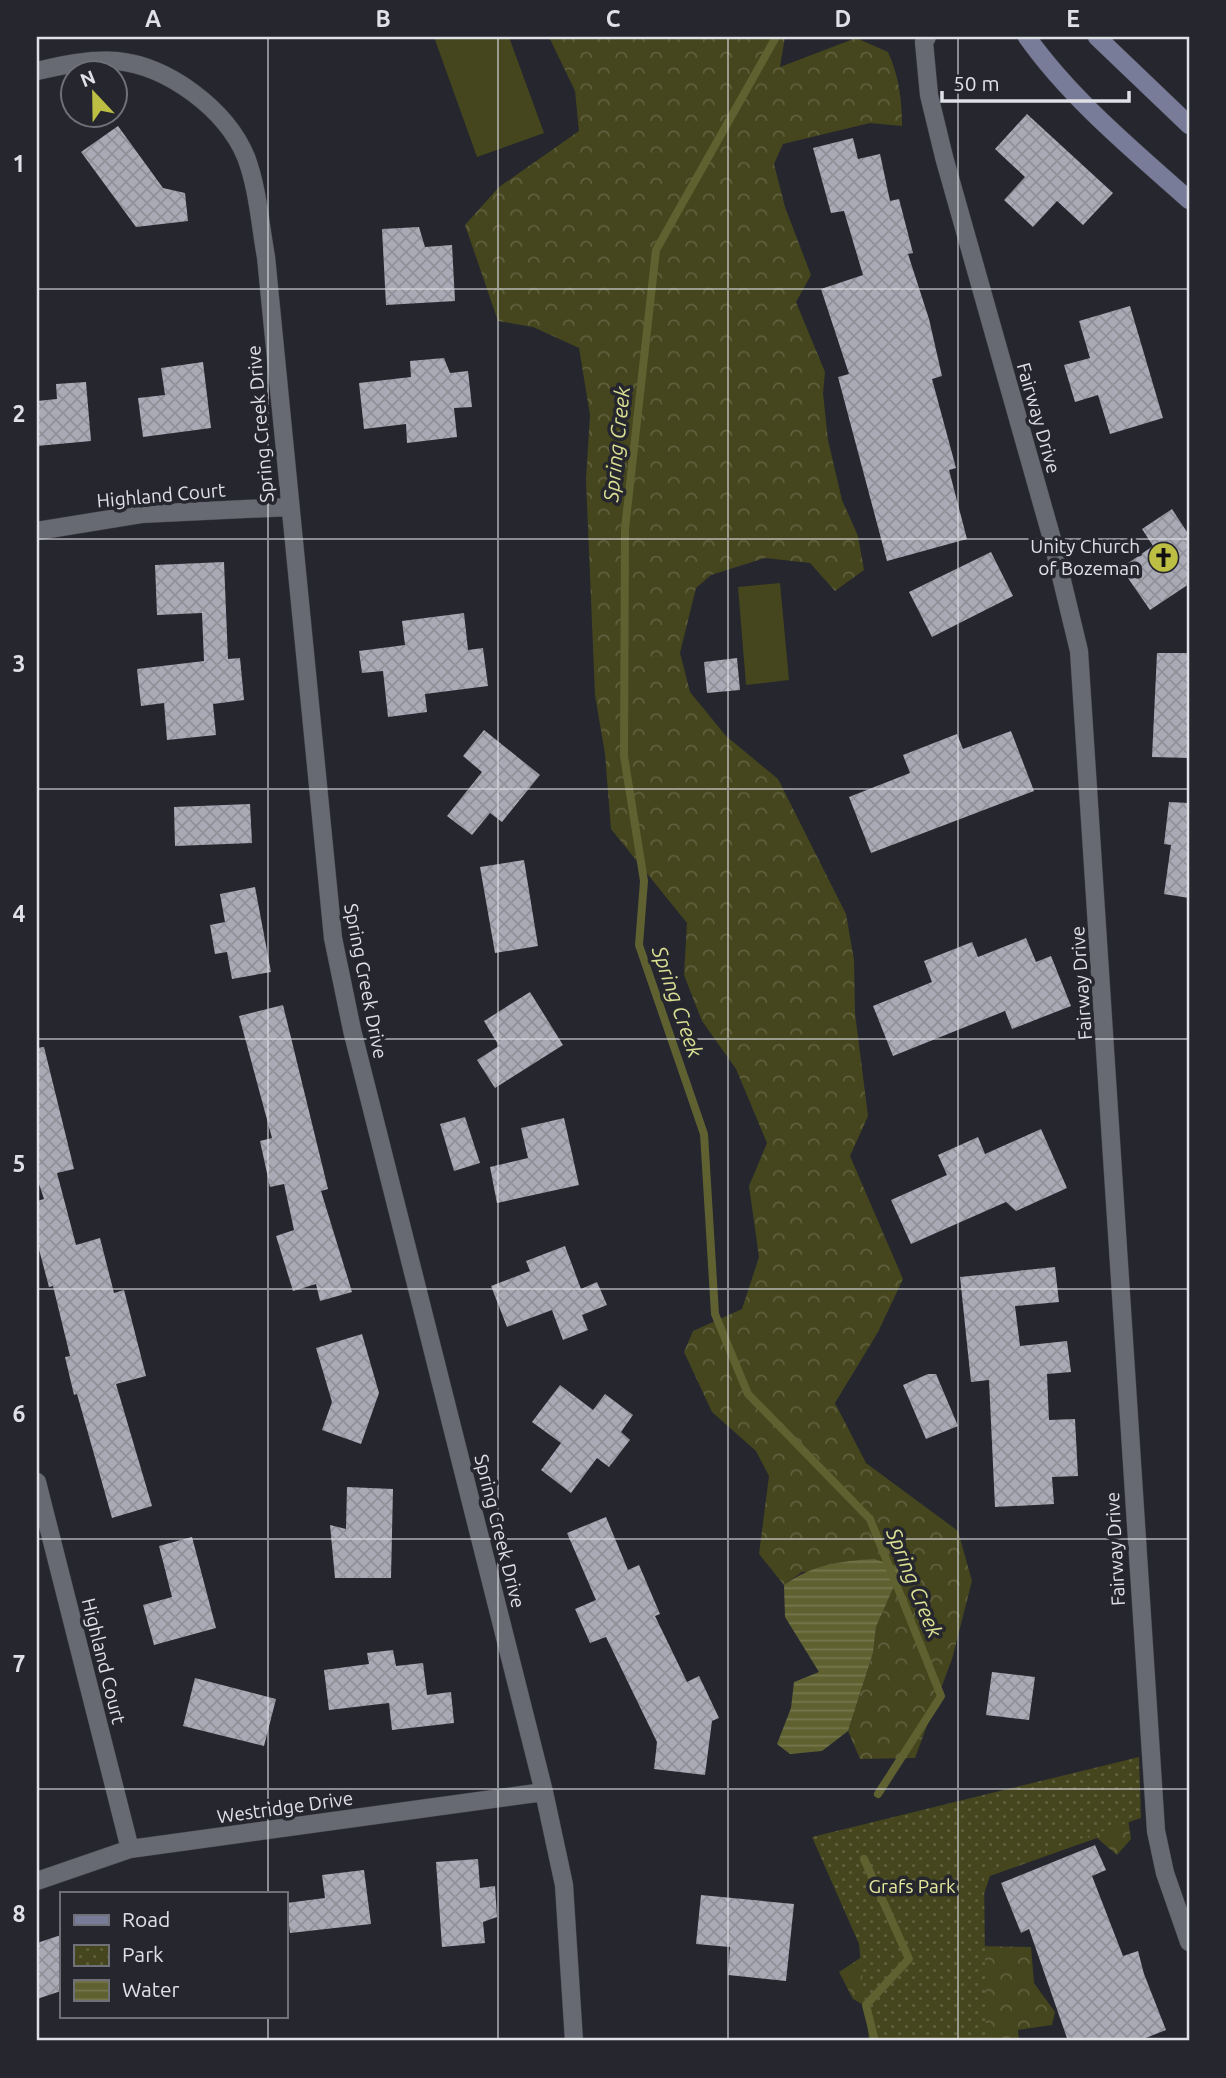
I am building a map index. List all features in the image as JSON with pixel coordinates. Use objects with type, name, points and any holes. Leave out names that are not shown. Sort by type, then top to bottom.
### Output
[{"type":"main road","points":[[1027,37],[1042,57],[1121,138],[1189,200]]},
{"type":"main road","points":[[1097,37],[1189,125]]},
{"type":"street","name":"Fairway Drive","points":[[927,37],[924,43],[929,94],[944,157],[1052,539],[1079,650],[1156,1831],[1166,1873],[1189,1942]]},
{"type":"street","name":"Spring Creek Drive","points":[[37,71],[93,61],[118,61],[153,71],[181,85],[205,104],[228,129],[245,155],[254,185],[266,257],[332,938],[352,1030],[544,1792],[564,1885],[574,2041]]},
{"type":"street","name":"Highland Court","points":[[37,531],[141,514],[289,507]]},
{"type":"street","name":"Highland Court","points":[[37,1482],[130,1849]]},
{"type":"street","name":"Westridge Drive","points":[[37,1881],[130,1849],[544,1792]]},
{"type":"green space","points":[[434,37],[509,37],[544,133],[477,157]]},
{"type":"green space","points":[[549,37],[785,37],[780,67],[856,38],[888,52],[897,79],[902,126],[870,123],[783,144],[774,164],[785,207],[811,275],[796,302],[825,372],[823,393],[828,440],[842,500],[858,536],[864,570],[835,591],[810,563],[765,558],[711,575],[696,588],[680,653],[690,692],[726,736],[778,779],[846,914],[854,960],[855,1013],[868,1116],[850,1156],[903,1279],[878,1332],[835,1403],[866,1463],[958,1531],[972,1581],[952,1659],[915,1758],[860,1759],[848,1731],[873,1653],[876,1627],[902,1568],[802,1572],[784,1585],[759,1554],[769,1476],[756,1451],[712,1412],[684,1352],[693,1331],[742,1309],[759,1257],[749,1186],[767,1143],[736,1069],[702,1021],[684,975],[687,923],[611,829],[605,754],[595,695],[586,479],[590,415],[579,348],[533,327],[498,321],[465,225],[499,187],[579,131],[575,91]]},
{"type":"green space","points":[[780,583],[789,680],[746,685],[738,587]]},
{"type":"green space","name":"Grafs Park","points":[[1139,1757],[1141,1818],[984,1872],[986,2041],[869,2041],[859,1944],[812,1837]]},
{"type":"green space","points":[[1126,1806],[1131,1839],[1117,1855],[1097,1838],[990,1876],[970,1935],[975,1946],[1031,1947],[1034,1983],[1055,2012],[1052,2025],[1018,2030],[1019,2041],[902,2041],[874,2011],[853,1999],[839,1972],[877,1947],[865,1904]]},
{"type":"water","points":[[874,1559],[902,1568],[876,1627],[873,1653],[848,1731],[822,1751],[790,1754],[777,1744],[791,1708],[794,1682],[819,1672],[785,1617],[784,1585],[827,1565]]},
{"type":"building","points":[[1027,114],[1113,193],[1083,225],[1057,201],[1033,227],[1004,200],[1025,177],[995,149]]},
{"type":"building","points":[[112,130],[121,130],[163,188],[185,193],[188,221],[136,227],[81,152]]},
{"type":"building","points":[[853,138],[858,159],[880,154],[890,201],[899,199],[913,253],[908,254],[929,319],[942,376],[932,379],[956,468],[949,470],[967,539],[887,561],[838,377],[849,374],[821,289],[863,275],[844,211],[831,213],[813,148]]},
{"type":"building","points":[[419,227],[425,247],[452,245],[455,301],[386,305],[382,229]]},
{"type":"building","points":[[1130,306],[1163,418],[1110,434],[1098,395],[1075,402],[1064,365],[1090,358],[1079,321]]},
{"type":"building","points":[[444,358],[450,373],[468,371],[472,407],[454,408],[457,437],[407,443],[406,424],[364,429],[359,383],[411,377],[410,361]]},
{"type":"building","points":[[203,362],[211,428],[143,437],[138,398],[165,395],[161,368]]},
{"type":"building","points":[[86,382],[91,441],[37,446],[37,401],[57,399],[56,384]]},
{"type":"building","name":"Unity Church of Bozeman","points":[[1172,509],[1189,535],[1189,584],[1150,610],[1121,568],[1153,546],[1142,529]]},
{"type":"building","points":[[991,552],[1013,596],[932,637],[909,592]]},
{"type":"building","points":[[224,562],[228,659],[240,658],[244,700],[213,704],[216,735],[167,740],[164,703],[141,706],[137,669],[204,661],[202,613],[157,615],[155,565]]},
{"type":"building","points":[[464,613],[468,650],[483,648],[488,686],[425,694],[427,712],[388,717],[383,671],[362,673],[359,651],[405,645],[402,621]]},
{"type":"building","points":[[1157,653],[1189,653],[1189,758],[1152,757]]},
{"type":"building","points":[[737,658],[740,690],[707,693],[704,662]]},
{"type":"building","points":[[484,730],[540,775],[502,822],[490,813],[472,835],[447,816],[482,772],[463,756]]},
{"type":"building","points":[[1011,731],[1034,791],[871,853],[849,797],[910,773],[903,755],[957,734],[963,749]]},
{"type":"building","points":[[1169,802],[1189,803],[1189,898],[1164,894],[1171,845],[1164,844]]},
{"type":"building","points":[[250,804],[252,843],[175,846],[174,807]]},
{"type":"building","points":[[524,860],[538,946],[495,953],[480,867]]},
{"type":"building","points":[[255,887],[271,972],[232,979],[227,952],[215,954],[210,925],[225,922],[220,894]]},
{"type":"building","points":[[1026,938],[1036,962],[1051,956],[1071,1006],[1012,1029],[1005,1011],[893,1056],[873,1006],[932,982],[924,961],[972,942],[978,957]]},
{"type":"building","points":[[530,992],[563,1045],[495,1088],[477,1060],[499,1046],[484,1021]]},
{"type":"building","points":[[283,1005],[328,1189],[321,1191],[352,1292],[320,1301],[316,1284],[293,1291],[276,1236],[294,1230],[284,1184],[270,1187],[260,1141],[272,1138],[239,1016]]},
{"type":"building","points":[[44,1047],[74,1169],[57,1173],[76,1245],[100,1238],[114,1293],[124,1290],[146,1376],[116,1384],[152,1506],[112,1518],[77,1394],[74,1395],[65,1357],[70,1356],[53,1286],[49,1287],[37,1242],[37,1201],[44,1199],[37,1178],[37,1048]]},
{"type":"building","points":[[465,1117],[480,1163],[454,1171],[440,1124]]},
{"type":"building","points":[[564,1118],[579,1185],[497,1203],[490,1167],[528,1158],[521,1128]]},
{"type":"building","points":[[1041,1129],[1067,1188],[1016,1211],[1006,1202],[911,1244],[891,1200],[947,1175],[938,1155],[978,1137],[985,1154]]},
{"type":"building","points":[[565,1246],[581,1289],[597,1282],[607,1305],[582,1315],[588,1330],[563,1340],[552,1310],[507,1327],[491,1286],[530,1271],[526,1261]]},
{"type":"building","points":[[1055,1267],[1059,1302],[1015,1306],[1020,1346],[1067,1341],[1071,1372],[1047,1374],[1049,1420],[1075,1419],[1078,1476],[1052,1477],[1054,1504],[995,1507],[989,1380],[971,1382],[960,1277]]},
{"type":"building","points":[[362,1334],[379,1393],[361,1444],[322,1430],[332,1402],[316,1348]]},
{"type":"building","points":[[928,1374],[936,1374],[958,1426],[926,1439],[903,1385]]},
{"type":"building","points":[[560,1385],[593,1410],[605,1394],[633,1415],[621,1432],[630,1440],[609,1467],[597,1458],[571,1493],[541,1470],[561,1443],[532,1422]]},
{"type":"building","points":[[347,1487],[393,1489],[391,1578],[335,1578],[330,1525],[346,1529]]},
{"type":"building","points":[[606,1517],[628,1570],[639,1565],[660,1614],[655,1616],[687,1682],[699,1676],[719,1718],[712,1721],[705,1775],[654,1769],[657,1742],[606,1637],[590,1643],[575,1609],[596,1600],[567,1533]]},
{"type":"building","points":[[192,1537],[216,1628],[154,1645],[143,1605],[172,1597],[159,1546]]},
{"type":"building","points":[[393,1650],[396,1666],[423,1663],[427,1695],[451,1692],[454,1723],[392,1730],[389,1703],[329,1710],[324,1670],[369,1664],[367,1653]]},
{"type":"building","points":[[992,1672],[1035,1677],[1029,1720],[986,1715]]},
{"type":"building","points":[[195,1678],[276,1699],[264,1746],[183,1726]]},
{"type":"building","points":[[1095,1845],[1106,1870],[1092,1876],[1123,1956],[1138,1951],[1166,2030],[1138,2041],[1068,2041],[1029,1929],[1021,1933],[1001,1883]]},
{"type":"building","points":[[478,1859],[480,1888],[495,1886],[497,1917],[483,1922],[485,1943],[442,1947],[436,1862]]},
{"type":"building","points":[[364,1870],[371,1924],[290,1933],[287,1903],[325,1898],[322,1875]]},
{"type":"building","points":[[701,1895],[794,1904],[786,1981],[728,1975],[730,1947],[696,1944]]},
{"type":"building","points":[[60,1935],[60,1991],[37,1999],[37,1943]]},
{"type":"waterway","name":"Spring Creek","points":[[776,37],[656,250],[625,529],[624,756],[644,881],[639,945],[704,1134],[715,1314],[748,1394],[870,1519],[941,1696],[878,1794]]},
{"type":"waterway","name":"Spring Creek","points":[[864,1859],[909,1959],[866,2005],[875,2041]]},
{"type":"place","name":"Unity Church of Bozeman","points":[[1163,557]]}]
